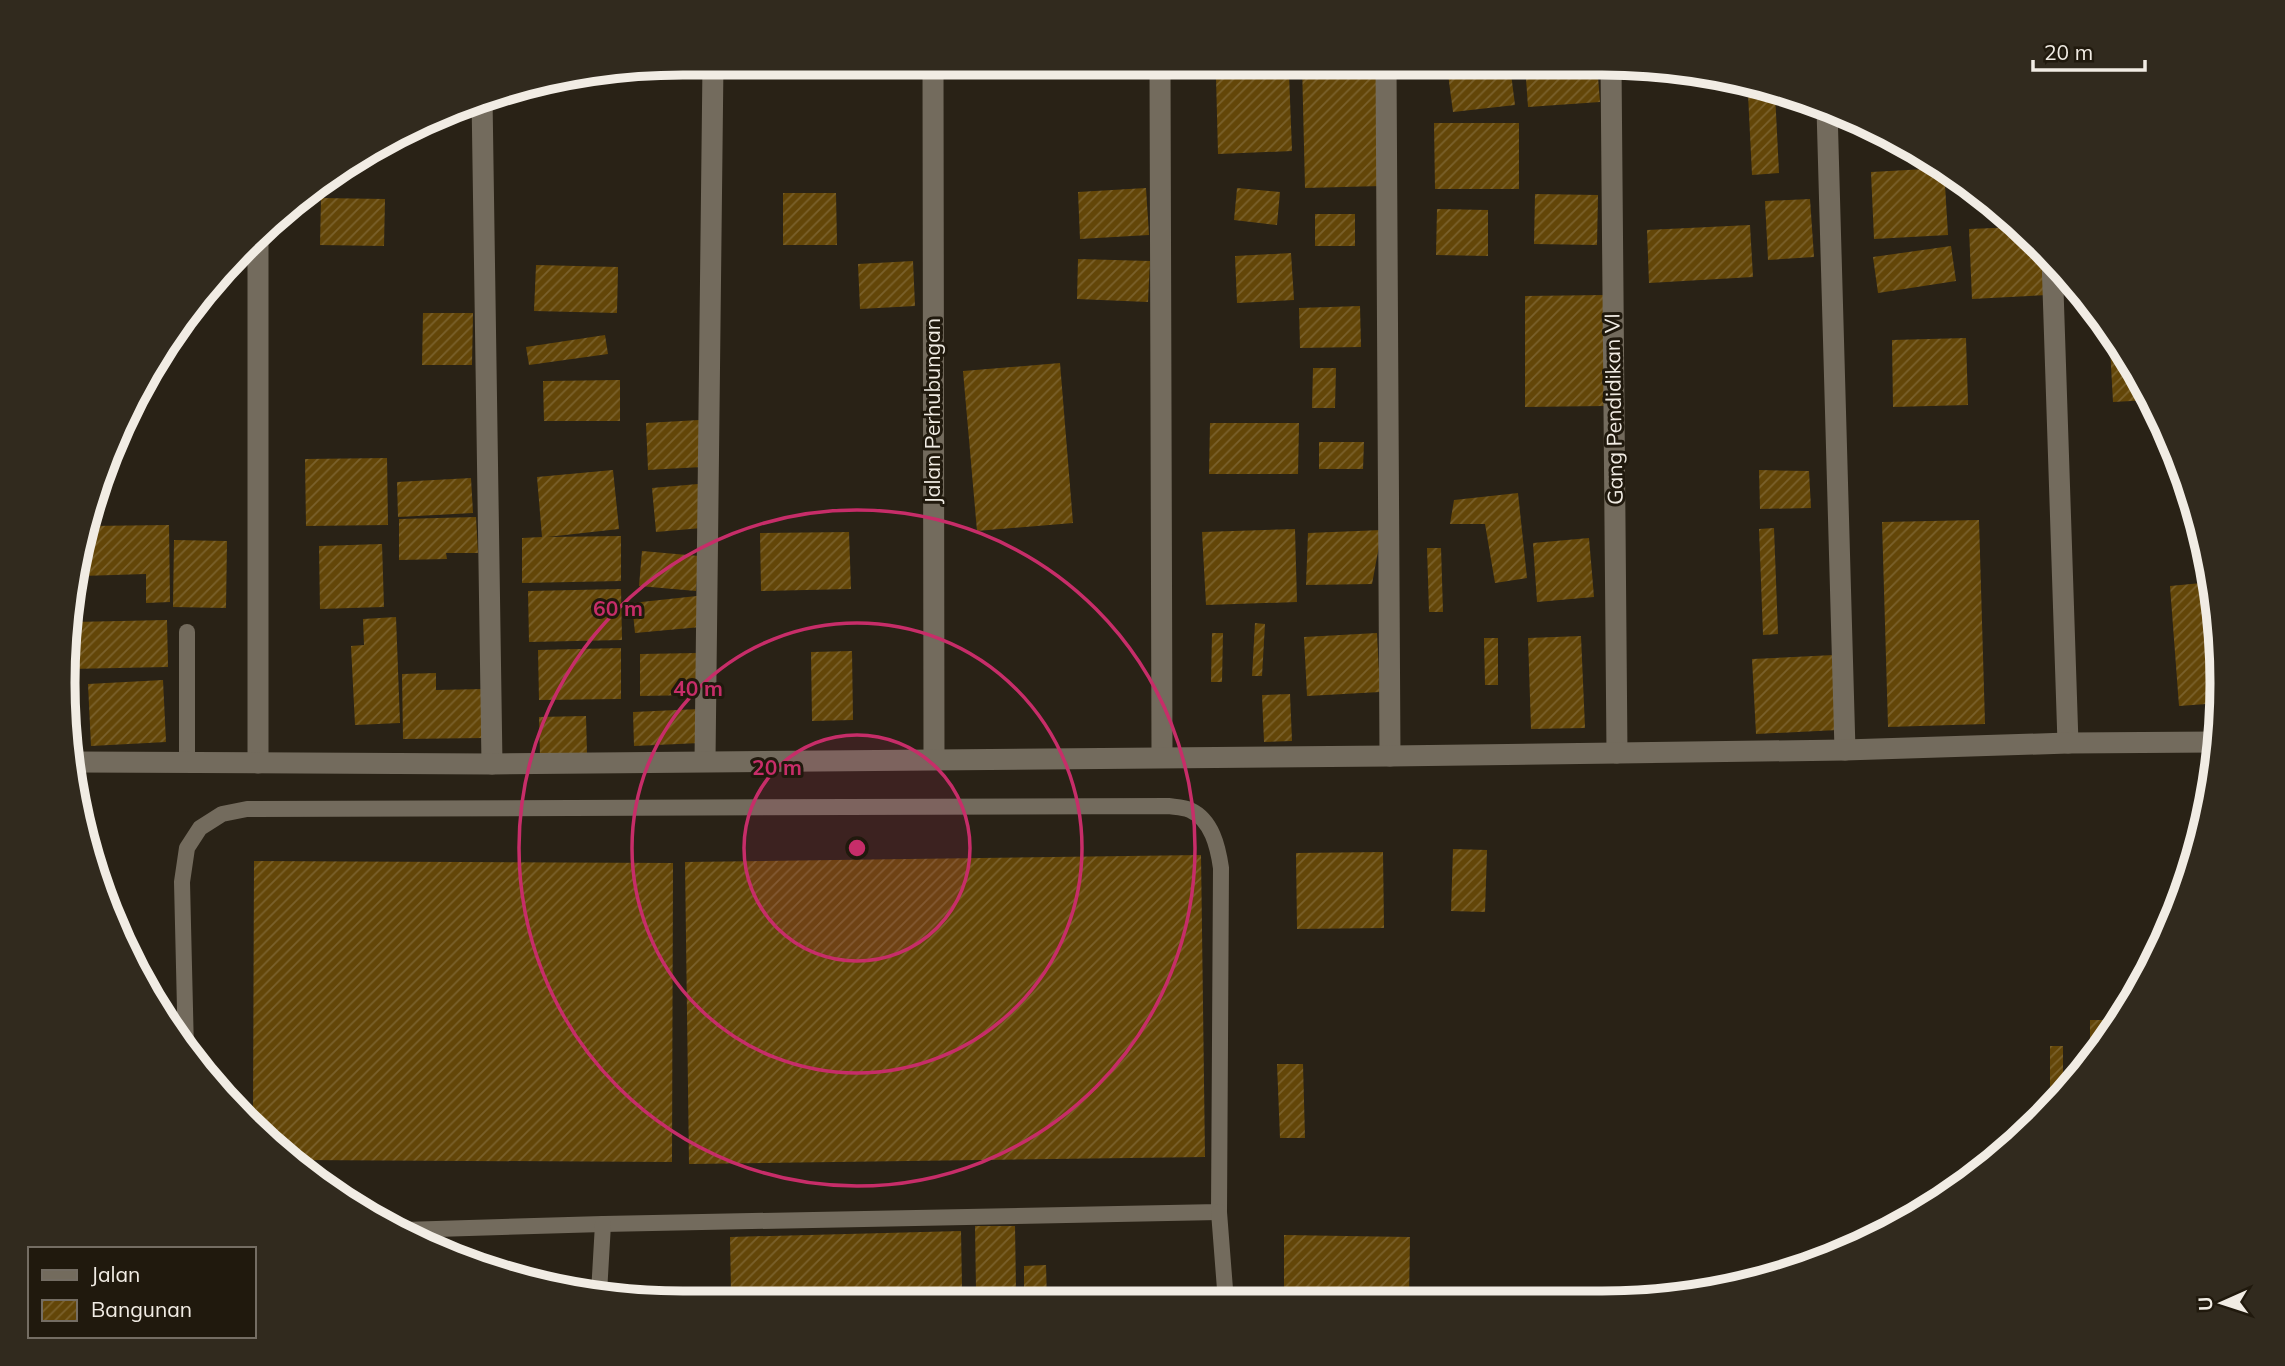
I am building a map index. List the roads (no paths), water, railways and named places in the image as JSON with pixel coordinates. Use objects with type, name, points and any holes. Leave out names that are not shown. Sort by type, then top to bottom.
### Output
[{"type":"street","points":[[705,761],[713,75]]},
{"type":"street","name":"Jalan Perhubungan","points":[[933,75],[934,758]]},
{"type":"street","points":[[1160,75],[1162,756]]},
{"type":"street","points":[[1386,75],[1390,755]]},
{"type":"street","name":"Gang Pendidikan VI","points":[[1611,75],[1617,753]]},
{"type":"street","points":[[482,110],[492,764]]},
{"type":"street","points":[[1827,119],[1845,750]]},
{"type":"street","points":[[258,248],[258,764]]},
{"type":"street","points":[[2053,275],[2068,743]]},
{"type":"street","points":[[80,762],[492,764],[1617,753],[2207,742]]},
{"type":"lane","points":[[187,632],[187,763]]},
{"type":"lane","points":[[186,1031],[182,882],[187,848],[200,828],[222,814],[247,808],[1168,806],[1190,810],[1211,831],[1221,868],[1219,1212],[1225,1291]]},
{"type":"lane","points":[[418,1230],[1219,1212]]},
{"type":"lane","points":[[599,1285],[603,1224]]}]
